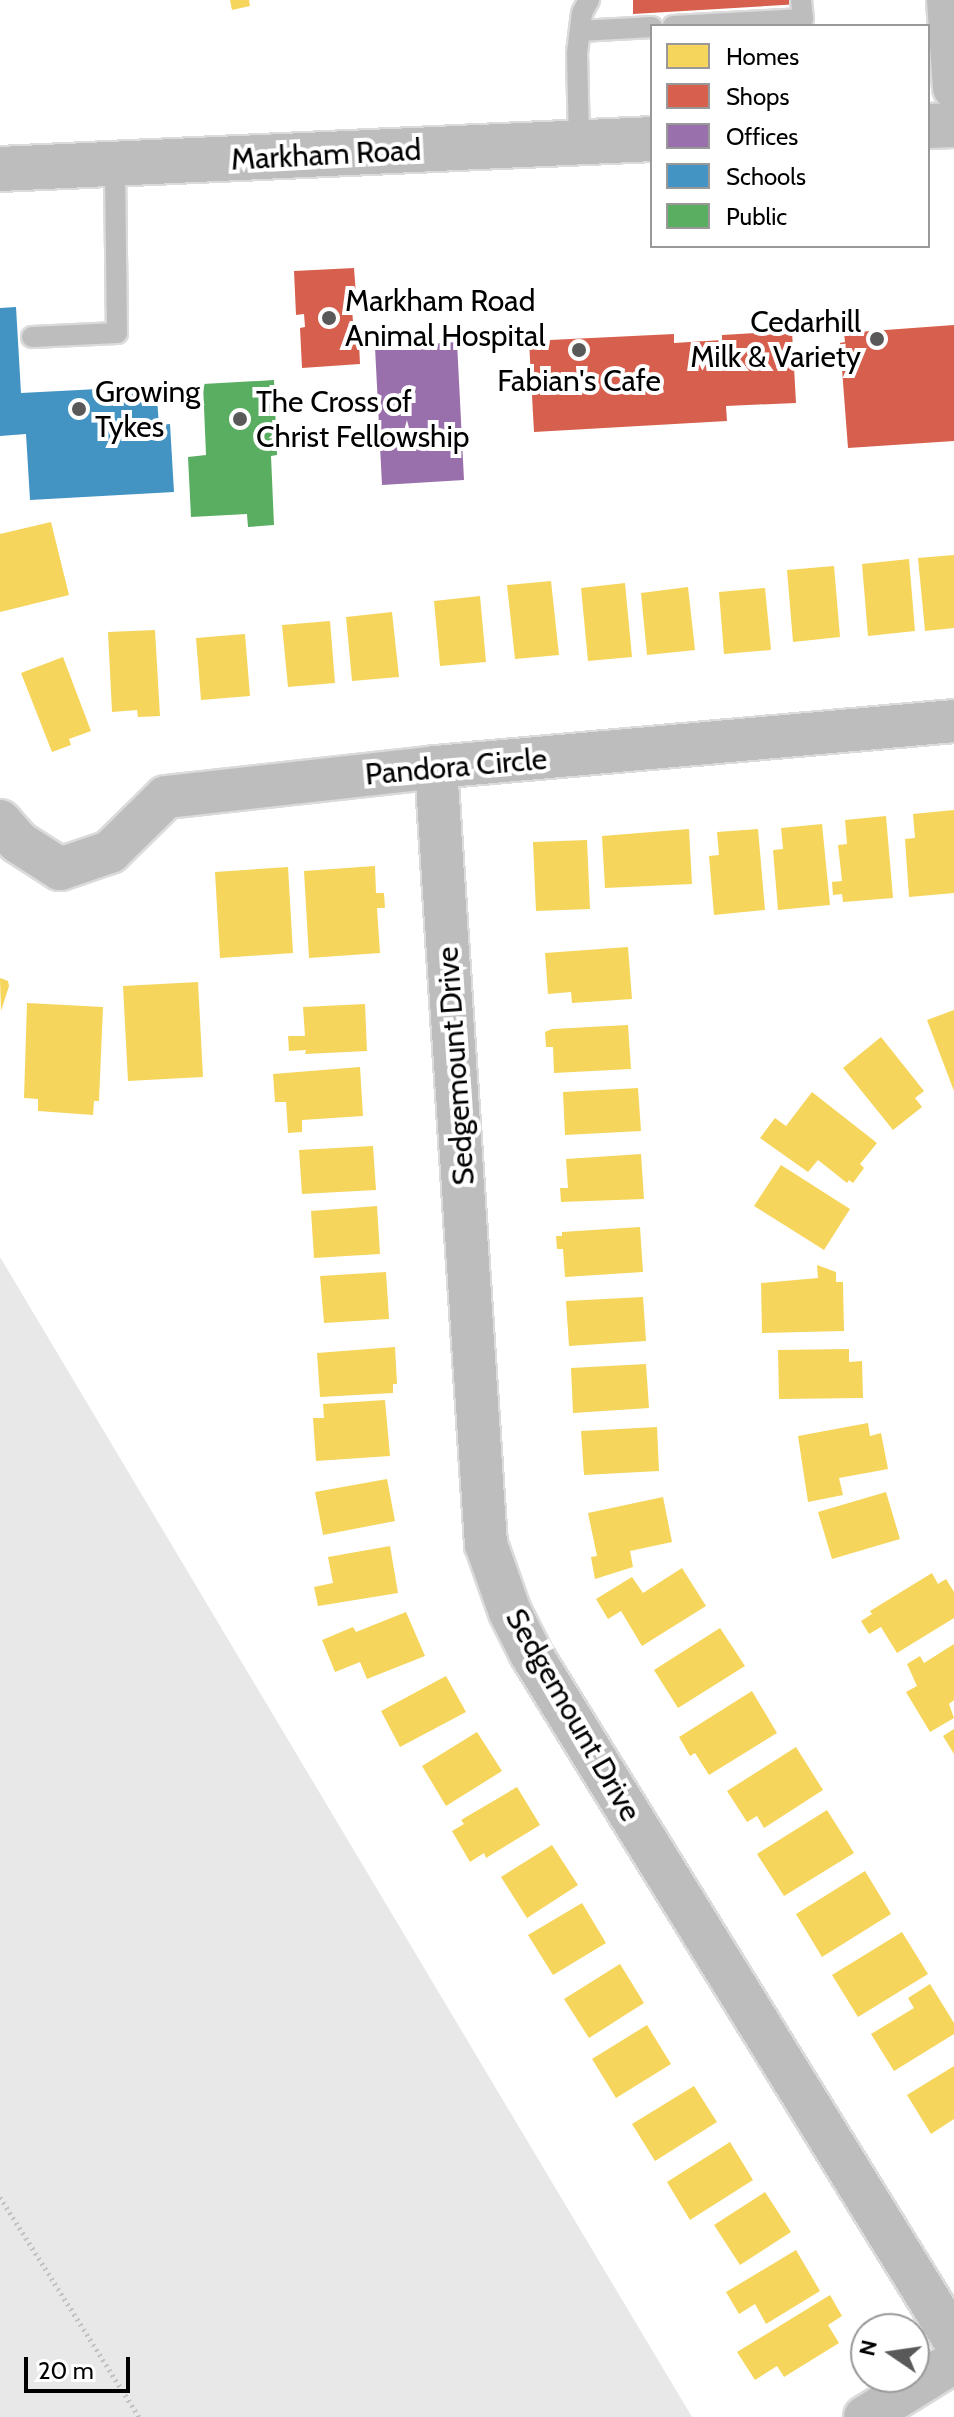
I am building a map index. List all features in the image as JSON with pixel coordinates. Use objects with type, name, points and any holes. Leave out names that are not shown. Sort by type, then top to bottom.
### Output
[{"type":"main road","points":[[930,126],[954,125]]},
{"type":"main road","name":"Markham Road","points":[[0,169],[650,139]]},
{"type":"street","points":[[948,0],[954,88]]},
{"type":"street","name":"Pandora Circle","points":[[0,821],[18,842],[60,869],[110,852],[166,797],[436,767],[954,721]]},
{"type":"street","name":"Sedgemount Drive","points":[[436,767],[486,1544],[510,1612],[531,1654],[954,2340]]},
{"type":"street","points":[[865,2417],[954,2362]]},
{"type":"lane","points":[[579,141],[580,31],[582,13],[589,0]]},
{"type":"lane","points":[[679,24],[698,17],[744,14],[803,19],[801,0]]},
{"type":"lane","points":[[580,31],[655,22]]},
{"type":"lane","points":[[32,337],[117,333],[115,164]]},
{"type":"path","points":[[0,2197],[139,2417]]},
{"type":"shaded area","points":[[0,1257],[692,2417],[0,2417]]},
{"type":"building: Homes","points":[[230,0],[249,0],[250,6],[232,10]]},
{"type":"building: Homes","points":[[51,522],[69,595],[0,612],[0,534]]},
{"type":"building: Homes","points":[[954,555],[954,628],[925,631],[918,558]]},
{"type":"building: Homes","points":[[909,559],[915,631],[868,636],[862,564]]},
{"type":"building: Homes","points":[[834,566],[840,637],[793,642],[787,570]]},
{"type":"building: Homes","points":[[551,581],[559,655],[515,659],[507,585]]},
{"type":"building: Homes","points":[[625,583],[632,657],[588,661],[581,588]]},
{"type":"building: Homes","points":[[688,587],[695,650],[647,655],[641,593]]},
{"type":"building: Homes","points":[[765,588],[771,650],[724,654],[719,592]]},
{"type":"building: Homes","points":[[480,596],[486,662],[440,666],[434,601]]},
{"type":"building: Homes","points":[[392,612],[399,677],[352,681],[346,617]]},
{"type":"building: Homes","points":[[330,621],[335,683],[288,687],[282,625]]},
{"type":"building: Homes","points":[[155,630],[160,716],[138,717],[137,710],[112,712],[108,632]]},
{"type":"building: Homes","points":[[245,634],[250,696],[201,700],[196,638]]},
{"type":"building: Homes","points":[[63,657],[91,731],[69,739],[71,745],[52,752],[21,673]]},
{"type":"building: Homes","points":[[954,810],[954,893],[909,897],[905,839],[915,838],[913,814]]},
{"type":"building: Homes","points":[[886,816],[893,898],[843,902],[842,894],[833,895],[832,882],[842,881],[838,845],[847,844],[845,820]]},
{"type":"building: Homes","points":[[822,824],[830,905],[778,910],[773,850],[783,849],[781,828]]},
{"type":"building: Homes","points":[[689,829],[692,884],[605,888],[602,836]]},
{"type":"building: Homes","points":[[758,829],[765,910],[714,915],[709,856],[719,855],[717,832]]},
{"type":"building: Homes","points":[[587,840],[590,909],[536,911],[533,842]]},
{"type":"building: Homes","points":[[375,866],[376,893],[384,893],[385,908],[377,908],[380,953],[309,958],[304,871]]},
{"type":"building: Homes","points":[[288,867],[293,953],[220,958],[215,872]]},
{"type":"building: Homes","points":[[628,947],[632,999],[572,1003],[571,992],[548,994],[545,953]]},
{"type":"building: Homes","points":[[0,978],[8,981],[9,986],[1,1011]]},
{"type":"building: Homes","points":[[198,982],[203,1077],[128,1081],[123,986]]},
{"type":"building: Homes","points":[[27,1003],[103,1007],[99,1101],[94,1101],[93,1115],[38,1111],[38,1099],[24,1098]]},
{"type":"building: Homes","points":[[365,1004],[367,1051],[305,1054],[306,1050],[289,1051],[288,1036],[305,1036],[303,1007]]},
{"type":"building: Homes","points":[[954,1010],[954,1091],[927,1020]]},
{"type":"building: Homes","points":[[628,1025],[631,1069],[554,1073],[553,1047],[546,1047],[545,1032],[552,1029]]},
{"type":"building: Homes","points":[[881,1037],[924,1091],[915,1098],[922,1107],[893,1130],[843,1068]]},
{"type":"building: Homes","points":[[360,1067],[363,1116],[302,1120],[302,1132],[288,1133],[286,1102],[275,1102],[273,1074]]},
{"type":"building: Homes","points":[[638,1088],[641,1131],[565,1135],[563,1092]]},
{"type":"building: Homes","points":[[812,1092],[877,1143],[860,1164],[864,1168],[853,1183],[849,1180],[847,1183],[818,1160],[808,1172],[760,1138],[775,1118],[786,1126]]},
{"type":"building: Homes","points":[[373,1146],[376,1190],[302,1194],[299,1150]]},
{"type":"building: Homes","points":[[641,1154],[644,1199],[561,1202],[560,1188],[568,1188],[566,1159]]},
{"type":"building: Homes","points":[[781,1165],[850,1209],[824,1250],[754,1206]]},
{"type":"building: Homes","points":[[377,1206],[380,1254],[314,1258],[311,1211]]},
{"type":"building: Homes","points":[[640,1227],[643,1272],[565,1277],[563,1249],[557,1249],[556,1236],[562,1236],[562,1232]]},
{"type":"building: Homes","points":[[817,1265],[836,1272],[836,1282],[843,1282],[844,1331],[762,1333],[761,1283],[818,1278]]},
{"type":"building: Homes","points":[[386,1272],[389,1319],[324,1323],[320,1276]]},
{"type":"building: Homes","points":[[643,1297],[646,1341],[569,1346],[566,1301]]},
{"type":"building: Homes","points":[[395,1347],[397,1384],[393,1384],[393,1393],[320,1397],[317,1353]]},
{"type":"building: Homes","points":[[849,1349],[849,1362],[862,1361],[863,1398],[779,1399],[778,1350]]},
{"type":"building: Homes","points":[[646,1364],[649,1408],[573,1413],[571,1368]]},
{"type":"building: Homes","points":[[385,1400],[390,1456],[316,1461],[313,1418],[324,1418],[323,1404]]},
{"type":"building: Homes","points":[[868,1423],[870,1436],[881,1433],[888,1469],[839,1478],[843,1495],[808,1502],[798,1436]]},
{"type":"building: Homes","points":[[657,1427],[659,1471],[584,1475],[581,1431]]},
{"type":"building: Homes","points":[[387,1479],[395,1521],[323,1535],[315,1492]]},
{"type":"building: Homes","points":[[886,1492],[900,1539],[832,1559],[818,1512]]},
{"type":"building: Homes","points":[[663,1497],[672,1542],[630,1551],[633,1567],[595,1579],[591,1557],[597,1556],[588,1513]]},
{"type":"building: Homes","points":[[390,1546],[398,1593],[318,1606],[314,1587],[333,1583],[328,1557]]},
{"type":"building: Homes","points":[[682,1568],[706,1606],[642,1646],[621,1611],[608,1619],[596,1599],[632,1577],[643,1593]]},
{"type":"building: Homes","points":[[932,1573],[938,1584],[946,1579],[954,1592],[954,1618],[897,1653],[881,1627],[869,1634],[861,1621],[872,1614],[870,1611]]},
{"type":"building: Homes","points":[[406,1612],[425,1656],[367,1679],[360,1662],[335,1672],[322,1640],[353,1627],[356,1632]]},
{"type":"building: Homes","points":[[720,1628],[745,1666],[678,1708],[654,1670]]},
{"type":"building: Homes","points":[[954,1644],[954,1700],[949,1704],[954,1718],[930,1732],[906,1692],[917,1686],[907,1664],[920,1656],[924,1663]]},
{"type":"building: Homes","points":[[446,1676],[466,1712],[400,1747],[381,1711]]},
{"type":"building: Homes","points":[[752,1691],[777,1733],[709,1775],[695,1753],[690,1756],[679,1737]]},
{"type":"building: Homes","points":[[954,1729],[954,1754],[943,1736]]},
{"type":"building: Homes","points":[[477,1732],[502,1771],[446,1806],[422,1766]]},
{"type":"building: Homes","points":[[796,1747],[823,1790],[764,1828],[757,1816],[747,1822],[727,1791]]},
{"type":"building: Homes","points":[[517,1787],[540,1825],[486,1858],[484,1853],[470,1862],[452,1831],[464,1824],[461,1820]]},
{"type":"building: Homes","points":[[827,1810],[854,1853],[784,1896],[757,1854]]},
{"type":"building: Homes","points":[[552,1845],[578,1885],[527,1918],[501,1877]]},
{"type":"building: Homes","points":[[865,1871],[891,1914],[822,1957],[796,1914]]},
{"type":"building: Homes","points":[[582,1903],[606,1943],[553,1975],[528,1935]]},
{"type":"building: Homes","points":[[902,1932],[928,1974],[858,2017],[832,1975]]},
{"type":"building: Homes","points":[[620,1964],[644,2003],[589,2038],[564,1999]]},
{"type":"building: Homes","points":[[930,1984],[954,2023],[954,2034],[894,2071],[871,2034],[914,2008],[908,1998]]},
{"type":"building: Homes","points":[[647,2025],[671,2064],[616,2098],[592,2059]]},
{"type":"building: Homes","points":[[954,2066],[954,2119],[931,2134],[907,2095]]},
{"type":"building: Homes","points":[[694,2086],[717,2122],[655,2161],[632,2124]]},
{"type":"building: Homes","points":[[730,2142],[753,2180],[690,2220],[667,2182]]},
{"type":"building: Homes","points":[[765,2192],[791,2232],[740,2265],[714,2225]]},
{"type":"building: Homes","points":[[796,2250],[820,2291],[766,2324],[755,2304],[739,2314],[726,2292]]},
{"type":"building: Homes","points":[[830,2295],[842,2316],[828,2325],[839,2343],[784,2377],[777,2366],[755,2380],[737,2352]]},
{"type":"building: Shops","points":[[633,0],[800,0],[800,4],[633,14]]},
{"type":"building: Shops","name":"Markham Road Animal Hospital","points":[[354,268],[357,308],[352,308],[353,322],[358,322],[360,364],[302,368],[300,328],[305,327],[304,314],[296,315],[294,271]]},
{"type":"building: Shops","points":[[954,325],[954,441],[848,448],[840,343],[845,342],[844,333]]},
{"type":"building: Shops","points":[[792,331],[796,403],[726,406],[727,421],[534,432],[529,341],[674,334],[674,343],[722,340],[722,335]]},
{"type":"building: Offices","points":[[457,342],[464,480],[382,485],[375,347]]},
{"type":"building: Schools","name":"Growing Tykes","points":[[16,307],[21,393],[156,386],[159,425],[170,424],[174,492],[30,500],[26,434],[0,436],[0,308]]},
{"type":"building: Public","name":"The Cross of Christ Fellowship","points":[[274,380],[277,455],[271,456],[274,525],[248,527],[247,514],[191,517],[188,457],[206,455],[203,384]]},
{"type":"place","name":"Markham Road Animal Hospital","points":[[329,318]]},
{"type":"place","name":"Cedarhill Milk & Variety","points":[[877,339]]},
{"type":"place","name":"Fabian's Cafe","points":[[579,350]]},
{"type":"place","name":"Growing Tykes","points":[[79,409]]},
{"type":"place","name":"The Cross of Christ Fellowship","points":[[240,419]]}]
